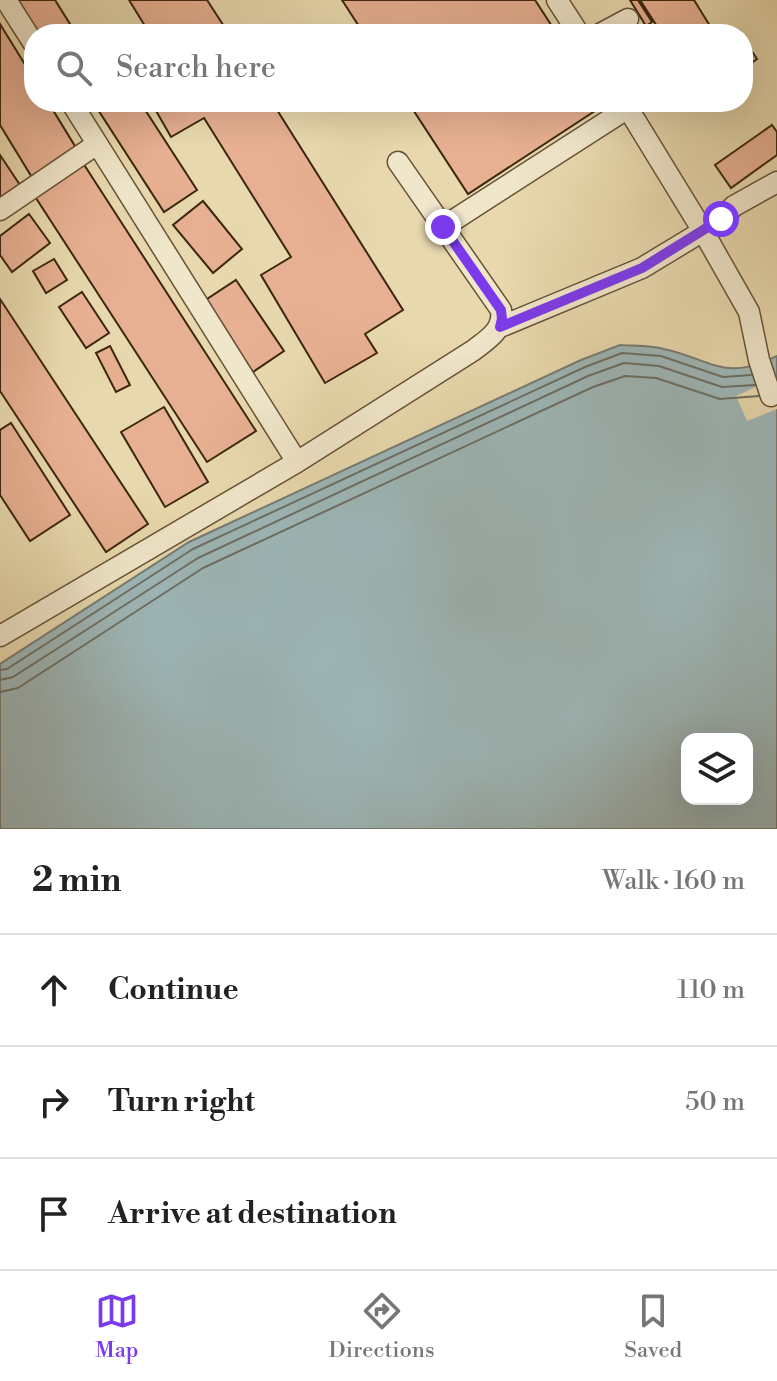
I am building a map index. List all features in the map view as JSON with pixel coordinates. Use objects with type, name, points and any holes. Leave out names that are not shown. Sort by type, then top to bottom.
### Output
[{"type":"street","points":[[6,0],[24,28]]},
{"type":"street","points":[[557,0],[573,24]]},
{"type":"street","points":[[619,24],[628,19]]},
{"type":"street","points":[[77,112],[297,462]]},
{"type":"street","points":[[443,227],[616,112]]},
{"type":"street","points":[[630,112],[749,312],[759,360],[771,396]]},
{"type":"street","points":[[0,210],[97,144]]},
{"type":"street","points":[[398,162],[501,310],[500,327]]},
{"type":"street","points":[[0,636],[297,462],[474,350],[500,327],[642,268],[721,219],[734,206],[777,182]]},
{"type":"water","points":[[620,345],[659,348],[731,368],[759,364],[777,356],[777,829],[0,829],[0,664],[189,542],[581,360]]},
{"type":"pier","points":[[777,377],[777,409],[747,421],[736,396]]},
{"type":"building","points":[[16,0],[55,0],[70,24],[31,24]]},
{"type":"building","points":[[129,0],[207,0],[223,24],[144,24]]},
{"type":"building","points":[[342,0],[535,0],[551,24],[358,24]]},
{"type":"building","points":[[630,0],[638,0],[652,22],[645,24]]},
{"type":"building","points":[[640,0],[694,0],[709,24],[656,24]]},
{"type":"building","points":[[0,24],[24,63],[24,112],[54,112],[78,151],[33,179],[0,125]]},
{"type":"building","points":[[99,112],[146,112],[197,190],[164,212]]},
{"type":"building","points":[[157,112],[278,112],[403,310],[365,334],[377,353],[325,383],[261,275],[291,257],[204,118],[171,137]]},
{"type":"building","points":[[415,112],[593,112],[468,194]]},
{"type":"building","points":[[772,125],[777,132],[777,155],[731,188],[715,165]]},
{"type":"building","points":[[0,155],[20,185],[0,198]]},
{"type":"building","points":[[83,163],[256,431],[207,462],[34,195]]},
{"type":"building","points":[[203,201],[242,249],[213,273],[173,225]]},
{"type":"building","points":[[29,214],[50,243],[12,272],[0,255],[0,236]]},
{"type":"building","points":[[54,259],[67,280],[46,293],[33,271]]},
{"type":"building","points":[[236,280],[284,351],[253,372],[204,301]]},
{"type":"building","points":[[82,292],[109,333],[86,348],[59,307]]},
{"type":"building","points":[[0,299],[148,524],[106,552],[0,391]]},
{"type":"building","points":[[110,346],[130,385],[116,392],[96,353]]},
{"type":"building","points":[[164,407],[208,482],[165,507],[121,432]]},
{"type":"building","points":[[11,423],[70,515],[30,541],[0,495],[0,430]]},
{"type":"route","points":[[443,227],[501,310],[500,327],[642,268],[721,219]]}]
